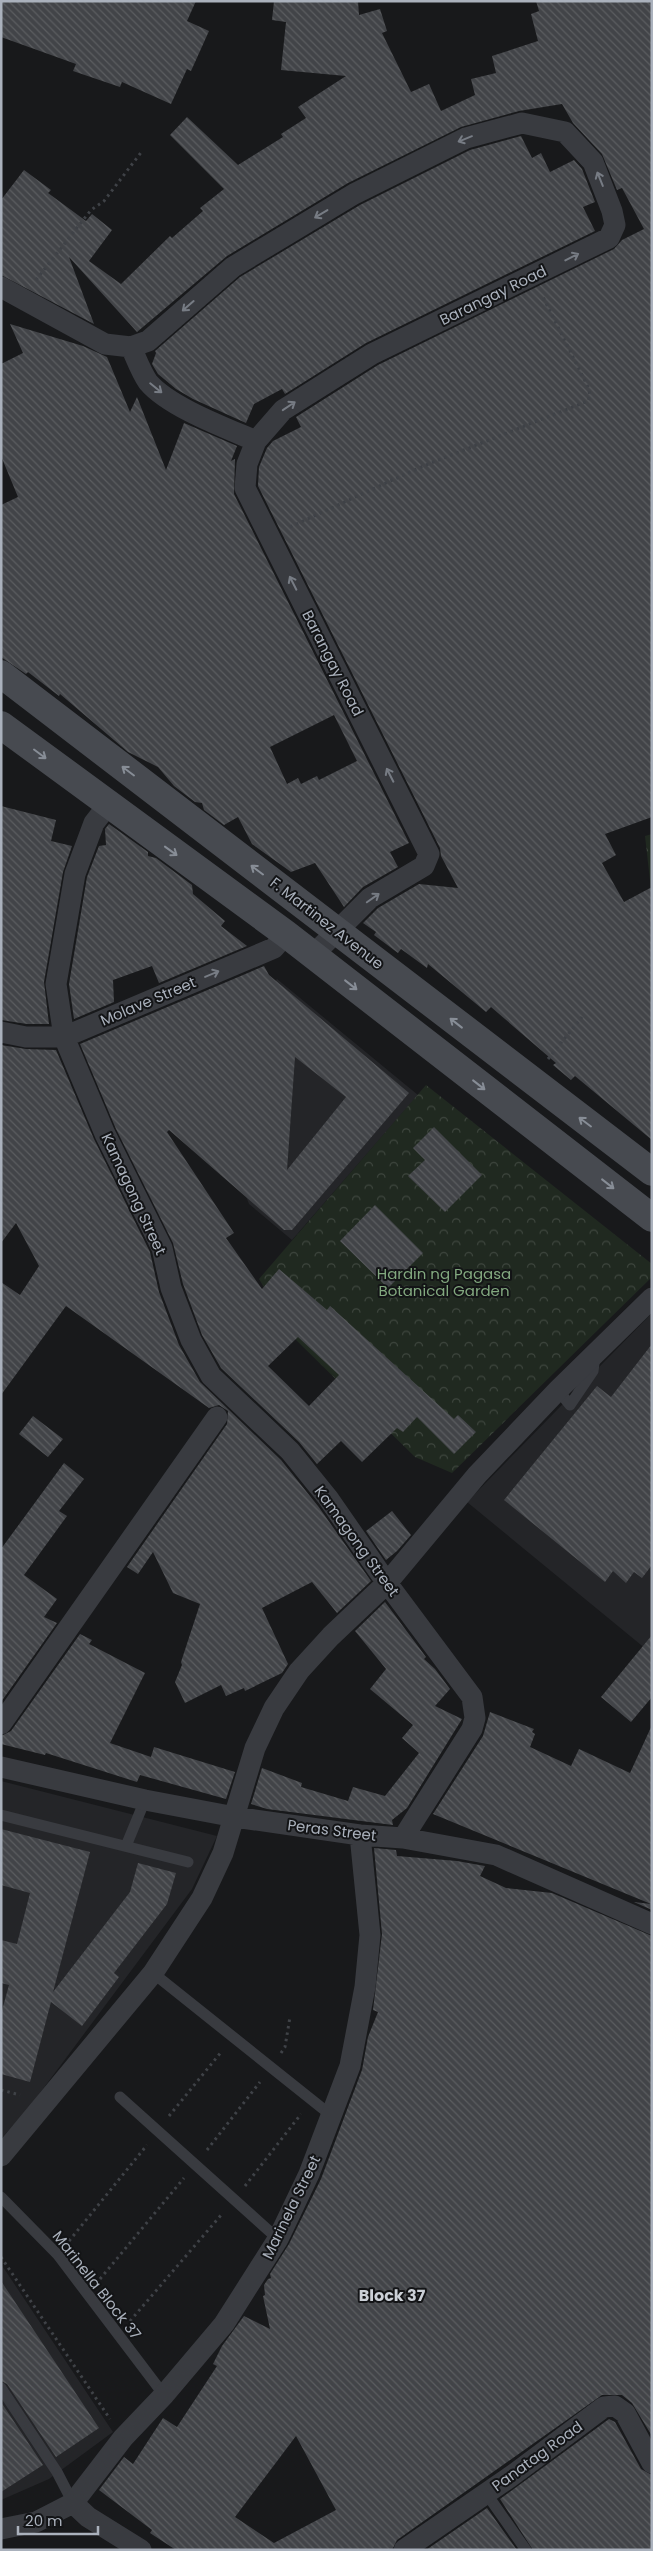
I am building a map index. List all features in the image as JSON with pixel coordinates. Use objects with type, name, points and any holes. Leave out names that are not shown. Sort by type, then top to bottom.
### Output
[{"type":"main road","name":"F. Martinez Avenue","points":[[1,674],[652,1172]]},
{"type":"main road","points":[[1,725],[286,934],[652,1218]]},
{"type":"street","name":"Barangay Road","points":[[131,347],[148,341],[233,267],[354,194],[466,138],[522,123],[565,132],[593,162],[612,211],[615,225],[609,238],[372,354],[283,410],[256,442],[247,464],[245,488],[429,854],[424,866],[370,898],[313,955]]},
{"type":"street","points":[[1,287],[106,344],[131,347],[149,383],[162,393],[193,413],[256,442]]},
{"type":"street","name":"Kamagong Street","points":[[108,805],[94,823],[75,874],[56,984],[64,1037],[105,1134],[162,1248],[171,1288],[192,1340],[211,1376],[290,1451],[328,1498],[387,1583],[472,1697],[475,1706],[475,1718],[472,1729],[403,1838]]},
{"type":"street","name":"Molave Street","points":[[1,1032],[26,1037],[64,1037],[274,948],[286,934]]},
{"type":"street","points":[[1,2156],[153,1973],[202,1898],[222,1853],[235,1817],[255,1748],[274,1708],[299,1671],[331,1636],[387,1583],[477,1475],[558,1390],[652,1298]]},
{"type":"street","points":[[1,1724],[218,1417]]},
{"type":"street","name":"Peras Street","points":[[1,1767],[145,1800],[235,1817],[360,1835],[403,1838],[496,1855],[652,1924]]},
{"type":"street","name":"Marinela Street","points":[[1,2529],[36,2522],[73,2503],[123,2438],[164,2395],[224,2324],[278,2239],[309,2174],[350,2066],[365,1986],[370,1935],[360,1835]]},
{"type":"street","name":"Panatag Road","points":[[404,2550],[604,2407],[615,2406],[625,2413],[652,2463]]},
{"type":"street","points":[[73,2503],[88,2517],[141,2550]]},
{"type":"lane","points":[[126,1846],[145,1800]]},
{"type":"lane","points":[[1,1815],[188,1862]]},
{"type":"lane","points":[[153,1973],[332,2116]]},
{"type":"lane","points":[[120,2097],[278,2239]]},
{"type":"lane","name":"Marinella Block 37","points":[[1,2197],[58,2255],[164,2395]]},
{"type":"lane","points":[[1,2388],[57,2472],[73,2503]]},
{"type":"lane","points":[[486,2493],[526,2550]]},
{"type":"path","points":[[21,298],[91,210],[104,201],[143,150]]},
{"type":"path","points":[[269,536],[420,467],[588,401],[590,395],[588,387],[532,277]]},
{"type":"path","points":[[547,1060],[582,1017]]},
{"type":"path","points":[[1,2090],[26,2096]]},
{"type":"path","points":[[119,2335],[234,2199],[313,2099]]},
{"type":"path","points":[[1,2257],[123,2438]]},
{"type":"shaded area","points":[[277,979],[418,1095],[292,1240],[249,1204],[236,1171],[245,1020]]},
{"type":"shaded area","points":[[652,1313],[652,1654],[467,1502]]},
{"type":"shaded area","points":[[1,1781],[217,1836],[192,1889],[31,2105],[1,2139]]},
{"type":"shaded area","points":[[1,2264],[113,2432],[49,2479],[1,2500]]},
{"type":"green space","points":[[652,834],[652,898],[645,836]]},
{"type":"green space","name":"Hardin ng Pagasa Botanical Garden","points":[[426,1085],[652,1264],[652,1277],[452,1473],[415,1457],[294,1338],[259,1279]]},
{"type":"building","points":[[1,1],[196,1],[187,21],[209,31],[191,71],[187,69],[171,104],[122,82],[120,87],[73,71],[76,64],[1,37]]},
{"type":"building","points":[[274,1],[358,1],[359,15],[380,9],[387,31],[382,33],[411,92],[429,84],[441,111],[475,95],[471,79],[496,73],[492,56],[538,41],[531,14],[539,11],[536,1],[652,1],[652,817],[605,834],[616,855],[602,863],[624,902],[652,887],[652,1140],[575,1076],[571,1080],[553,1065],[556,1063],[491,1007],[486,1012],[428,964],[427,968],[401,949],[398,953],[374,935],[376,932],[363,923],[378,908],[419,884],[458,888],[441,856],[440,848],[258,486],[259,467],[267,448],[273,441],[301,427],[296,417],[378,365],[614,249],[622,240],[644,229],[622,188],[617,190],[602,154],[573,123],[562,104],[519,111],[461,127],[348,183],[227,256],[137,332],[69,257],[94,324],[1,275],[1,200],[24,170],[51,190],[48,193],[86,221],[92,214],[112,230],[89,261],[121,284],[170,236],[172,238],[203,211],[200,208],[224,189],[170,135],[187,117],[238,165],[283,137],[281,134],[306,118],[298,107],[346,76],[281,70],[286,22],[272,20]]},
{"type":"building","points":[[521,136],[532,158],[541,153],[550,172],[574,160],[582,169],[595,202],[583,207],[595,231],[366,343],[285,394],[282,389],[254,404],[246,423],[193,399],[176,389],[158,374],[152,364],[155,351],[240,277],[360,205],[470,150]]},
{"type":"building","points":[[10,324],[83,346],[107,357],[130,412],[137,397],[166,470],[184,423],[237,446],[231,461],[235,459],[234,494],[409,843],[390,852],[398,867],[363,887],[344,907],[315,863],[291,872],[252,844],[238,817],[224,825],[204,810],[202,803],[195,802],[174,786],[158,767],[128,752],[60,694],[59,696],[28,672],[26,674],[1,657],[1,505],[18,497],[1,456],[1,364],[23,353]],"holes":[[[334,715],[357,761],[319,780],[317,776],[301,784],[298,778],[287,784],[270,747]]]},
{"type":"building","points":[[1,806],[56,820],[51,841],[72,846],[63,872],[44,982],[49,1024],[27,1024],[1,1020]]},
{"type":"building","points":[[109,824],[148,852],[148,856],[156,858],[192,885],[193,894],[225,921],[221,926],[247,946],[159,983],[152,966],[113,980],[114,1002],[74,1019],[69,984],[87,877],[99,846],[106,845],[105,829]]},
{"type":"building","points":[[264,966],[269,975],[409,1093],[292,1230],[284,1230],[169,1130],[167,1132],[234,1233],[226,1238],[262,1289],[279,1269],[327,1310],[330,1306],[454,1419],[458,1415],[476,1432],[454,1454],[417,1417],[403,1432],[397,1428],[362,1462],[341,1441],[317,1464],[299,1442],[221,1368],[202,1335],[183,1284],[173,1243],[116,1129],[80,1044]],"holes":[[[295,1057],[346,1097],[287,1170]],[[298,1337],[339,1375],[309,1406],[268,1366]]]},
{"type":"building","points":[[1,1045],[26,1049],[56,1050],[94,1139],[150,1252],[159,1292],[179,1345],[200,1382],[281,1460],[318,1506],[371,1581],[337,1613],[312,1582],[262,1608],[288,1664],[282,1673],[245,1691],[244,1688],[226,1696],[221,1685],[185,1703],[175,1682],[200,1604],[173,1593],[153,1552],[138,1574],[127,1567],[227,1424],[228,1411],[219,1405],[209,1408],[66,1306],[1,1395],[1,1282],[20,1295],[39,1266],[16,1223],[1,1243]]},
{"type":"building","points":[[434,1127],[482,1175],[445,1212],[408,1176],[425,1160],[413,1148]]},
{"type":"building","points":[[375,1205],[423,1253],[388,1288],[340,1241]]},
{"type":"building","points":[[652,1344],[652,1565],[642,1578],[634,1572],[626,1583],[613,1571],[605,1582],[504,1500],[597,1386],[611,1397]]},
{"type":"building","points":[[33,1416],[63,1439],[48,1457],[19,1434]]},
{"type":"building","points":[[64,1463],[84,1479],[59,1511],[67,1516],[24,1575],[57,1599],[44,1617],[57,1623],[1,1702],[1,1549]]},
{"type":"building","points":[[392,1511],[411,1535],[386,1560],[366,1531]]},
{"type":"building","points":[[385,1602],[426,1657],[424,1659],[435,1669],[450,1689],[435,1706],[462,1719],[407,1808],[392,1820],[393,1825],[267,1809],[251,1804],[262,1768],[302,1783],[301,1787],[348,1801],[353,1787],[385,1796],[419,1753],[402,1738],[413,1725],[370,1689],[386,1669],[355,1631]]},
{"type":"building","points":[[80,1634],[92,1640],[89,1644],[145,1673],[110,1743],[151,1757],[154,1747],[235,1772],[226,1799],[140,1775],[137,1782],[46,1753],[45,1755],[1,1744],[1,1736],[11,1731]]},
{"type":"building","points":[[652,1635],[652,1697],[631,1722],[601,1697]]},
{"type":"building","points":[[490,1712],[534,1729],[532,1732],[535,1734],[530,1747],[571,1766],[579,1749],[630,1773],[652,1725],[652,1910],[634,1902],[651,1904],[433,1814],[483,1736]]},
{"type":"building","points":[[1,1829],[90,1852],[53,1992],[130,1892],[138,1863],[176,1873],[167,1904],[114,1973],[119,1977],[82,2026],[51,2002],[30,2082],[1,2074],[1,2014],[9,1985],[1,1983],[1,1940],[17,1944],[30,1893],[1,1885]]},
{"type":"building","points":[[374,1848],[396,1850],[397,1856],[457,1861],[485,1866],[480,1876],[506,1888],[552,1893],[652,1936],[652,2436],[632,2403],[622,2395],[602,2395],[397,2540],[392,2550],[176,2550],[150,2533],[152,2530],[99,2490],[124,2457],[133,2464],[163,2418],[177,2427],[217,2366],[213,2364],[222,2346],[244,2316],[270,2329],[263,2296],[265,2295],[264,2285],[271,2278],[270,2274],[289,2244],[321,2179],[362,2070],[368,2037],[378,2012],[373,2010],[382,1934]],"holes":[[[296,2436],[336,2510],[274,2543],[235,2517]]]},
{"type":"building","points":[[1,2281],[99,2428],[56,2457],[7,2384],[1,2381]]},
{"type":"building","points":[[1,2402],[43,2465],[1,2492]]},
{"type":"building","points":[[609,2419],[615,2422],[641,2469],[652,2475],[652,2550],[533,2550],[500,2499]]},
{"type":"building","points":[[487,2508],[517,2550],[426,2550]]},
{"type":"district","name":"Block 37","points":[[392,2295]]}]
